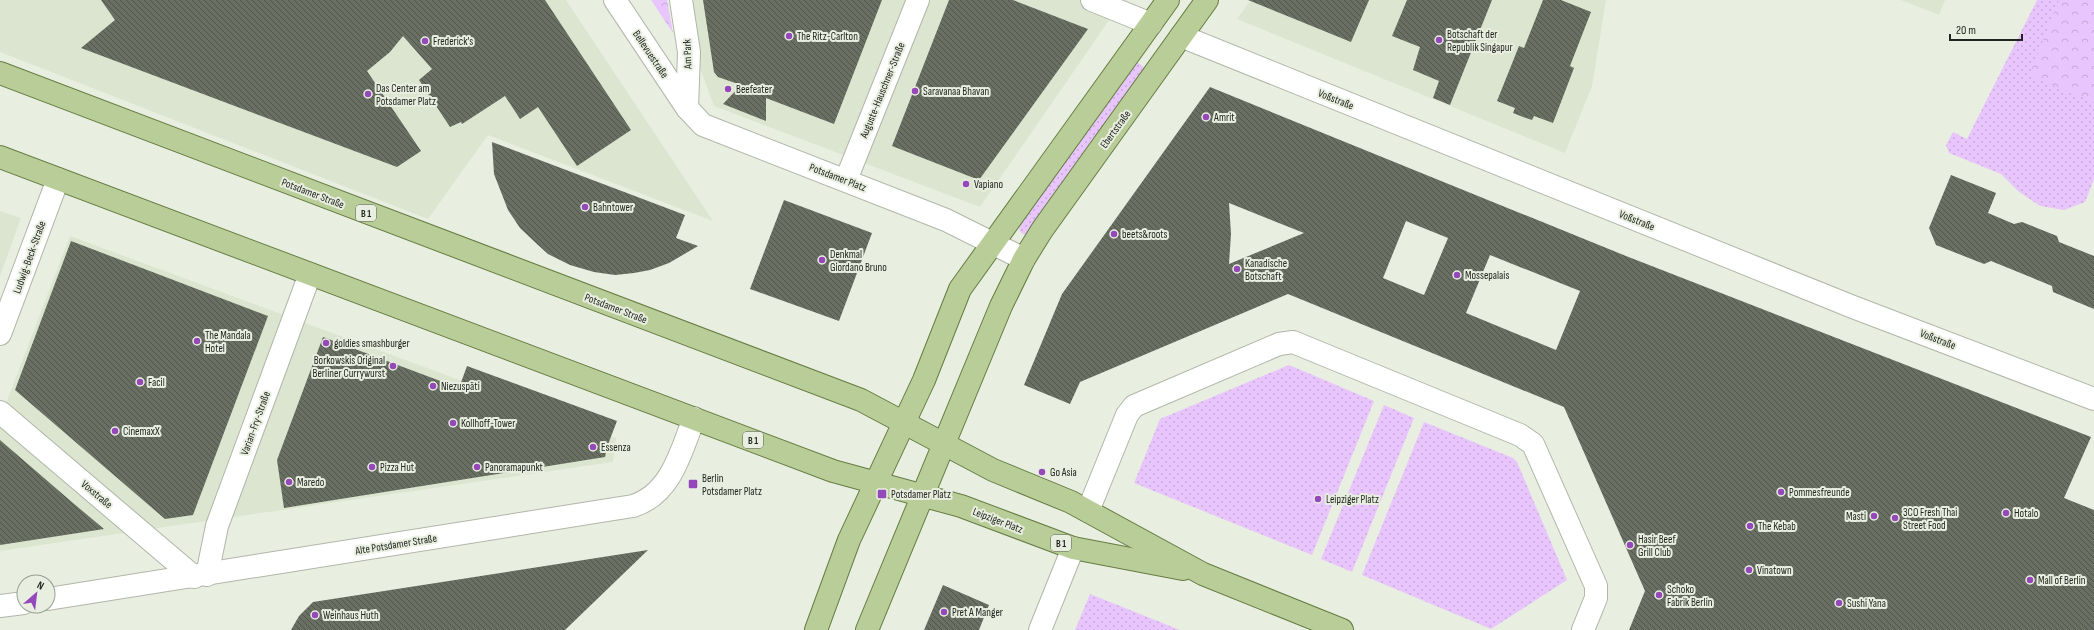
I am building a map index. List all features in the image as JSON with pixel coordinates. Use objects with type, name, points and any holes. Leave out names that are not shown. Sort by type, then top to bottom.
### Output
[{"type":"main road","points":[[816,630],[849,540],[931,364],[960,289],[1168,0]]},
{"type":"main road","name":"Ebertstraße","points":[[1024,259],[1042,230],[1207,0]]},
{"type":"main road","points":[[1151,24],[1181,36]]},
{"type":"main road","name":"Potsdamer Straße","points":[[0,73],[861,400],[904,422]]},
{"type":"main road","name":"B 1","points":[[0,157],[833,471],[923,496]]},
{"type":"main road","points":[[867,630],[1001,306],[1024,259]]},
{"type":"main road","name":"B 1","points":[[904,422],[944,444]]},
{"type":"main road","name":"Leipziger Platz","points":[[944,444],[993,470],[1071,502],[1203,574],[1342,630]]},
{"type":"main road","name":"Leipziger Platz","points":[[923,496],[967,508],[1073,548],[1203,574]]},
{"type":"street","name":"Bellevuestraße","points":[[615,0],[687,108]]},
{"type":"street","name":"Am Park","points":[[682,0],[689,52],[687,108]]},
{"type":"street","name":"Auguste-Hauschner-Straße","points":[[846,180],[918,0]]},
{"type":"street","points":[[1092,0],[1151,24]]},
{"type":"street","name":"Voßstraße","points":[[1181,36],[1839,301],[2094,399]]},
{"type":"street","name":"Potsdamer Platz","points":[[687,108],[696,120],[711,129],[946,220],[1024,259]]},
{"type":"street","name":"Ludwig-Beck-Straße","points":[[0,334],[58,179]]},
{"type":"street","name":"Varian-Fry-Straße","points":[[201,576],[217,526],[310,274]]},
{"type":"street","points":[[1088,511],[1127,415],[1134,406],[1279,344],[1293,342],[1520,435],[1533,444],[1596,586],[1594,604],[1583,630]]},
{"type":"street","name":"Voxstraße","points":[[0,412],[201,576]]},
{"type":"street","name":"Alte Potsdamer Straße","points":[[56,598],[201,576],[633,506],[648,501],[663,487],[676,462],[694,418]]},
{"type":"street","points":[[1040,630],[1073,548]]},
{"type":"street","points":[[0,606],[16,604]]},
{"type":"shaded area","name":"Das Center am Potsdamer Platz","points":[[0,0],[566,0],[713,221],[488,135],[428,219],[0,52]]},
{"type":"shaded area","points":[[690,0],[1123,0],[980,207],[714,106],[700,68]]},
{"type":"shaded area","points":[[1251,0],[1606,0],[1592,86],[1565,153],[1237,19]]},
{"type":"shaded area","points":[[1901,0],[1945,0],[1939,15]]},
{"type":"shaded area","points":[[0,211],[21,218],[0,276]]},
{"type":"shaded area","points":[[70,236],[616,438],[613,462],[0,551],[0,419]]},
{"type":"green space","points":[[651,0],[667,0],[673,33]]},
{"type":"green space","points":[[2037,0],[2094,0],[2094,179],[2085,202],[2064,210],[2040,206],[2018,191],[2001,174],[1949,153],[1946,145],[1953,132],[1967,139]]},
{"type":"green space","points":[[2059,0],[2094,0],[2094,102],[2029,76]]},
{"type":"green space","points":[[1137,62],[1145,68],[1027,233],[1025,235],[1020,232],[1019,228],[1021,224]]},
{"type":"green space","points":[[1289,365],[1374,401],[1312,555],[1134,483],[1160,419]]},
{"type":"green space","points":[[1384,405],[1414,418],[1352,572],[1321,559]]},
{"type":"green space","points":[[1424,422],[1513,458],[1517,462],[1567,580],[1491,629],[1362,575]]},
{"type":"green space","points":[[1090,594],[1180,630],[1075,630]]},
{"type":"building","points":[[101,0],[545,0],[631,130],[577,166],[538,107],[520,119],[505,96],[462,124],[461,122],[450,127],[419,80],[432,69],[403,36],[390,52],[367,71],[421,151],[397,167],[81,48],[115,20]]},
{"type":"building","name":"The Ritz-Carlton","points":[[703,0],[882,0],[834,124],[766,98],[766,121],[723,104],[741,85],[718,77],[714,72]]},
{"type":"building","points":[[949,0],[1013,0],[1088,29],[979,180],[892,146]]},
{"type":"building","points":[[1248,0],[1369,0],[1351,42]]},
{"type":"building","name":"Botschaft der Republik Singapur","points":[[1407,0],[1492,0],[1450,105],[1433,98],[1439,81],[1413,70],[1420,47],[1392,36]]},
{"type":"building","points":[[1543,0],[1561,0],[1591,12],[1570,66],[1574,68],[1553,123],[1534,116],[1532,120],[1523,117],[1513,113],[1515,108],[1497,101],[1519,46],[1524,48]]},
{"type":"building","points":[[1210,87],[1626,256],[2091,437],[2064,498],[2094,510],[2094,630],[1629,630],[1645,591],[1564,407],[1288,294],[1080,382],[1070,404],[1024,385],[1062,294]],"holes":[[[1229,203],[1304,233],[1229,264],[1231,234]],[[1406,221],[1448,238],[1424,295],[1383,278]],[[1490,255],[1580,291],[1556,350],[1466,313]]]},
{"type":"building","name":"Bahntower","points":[[492,142],[685,215],[676,238],[698,246],[669,263],[650,270],[615,275],[594,272],[570,265],[548,254],[520,228],[508,210],[494,174]]},
{"type":"building","points":[[1951,175],[1996,193],[1988,213],[2014,224],[2022,222],[2057,236],[2059,242],[2094,256],[2094,309],[2053,292],[2052,286],[1991,261],[1984,264],[1936,245],[1929,228]]},
{"type":"building","points":[[784,200],[872,233],[839,321],[750,289]]},
{"type":"building","points":[[71,241],[268,316],[193,515],[165,519],[15,390]]},
{"type":"building","name":"Kollhoff-Tower","points":[[323,337],[459,388],[467,366],[617,421],[607,447],[605,457],[284,508],[277,460]]},
{"type":"building","points":[[0,440],[73,503],[104,529],[0,545]]},
{"type":"building","points":[[648,550],[565,630],[291,630],[299,616],[313,602]]},
{"type":"building","points":[[943,585],[989,605],[979,630],[924,630]]},
{"type":"place","name":"The Ritz-Carlton","points":[[789,36]]},
{"type":"place","name":"Botschaft der Republik Singapur","points":[[1439,40]]},
{"type":"place","name":"Frederick‘s","points":[[425,41]]},
{"type":"place","name":"Beefeater","points":[[728,89]]},
{"type":"place","name":"Saravanaa Bhavan","points":[[915,91]]},
{"type":"place","name":"Das Center am Potsdamer Platz","points":[[368,94]]},
{"type":"place","name":"Amrit","points":[[1206,117]]},
{"type":"place","name":"Vapiano","points":[[966,184]]},
{"type":"place","name":"Bahntower","points":[[585,207]]},
{"type":"place","name":"beets&roots","points":[[1114,234]]},
{"type":"place","name":"Denkmal Giordano Bruno","points":[[822,260]]},
{"type":"place","name":"Kanadische Botschaft","points":[[1237,269]]},
{"type":"place","name":"Mossepalais","points":[[1457,275]]},
{"type":"place","name":"The Mandala Hotel","points":[[197,341]]},
{"type":"place","name":"goldies smashburger","points":[[326,343]]},
{"type":"place","name":"Borkowskis Original Berliner Currywurst","points":[[393,366]]},
{"type":"place","name":"Facil","points":[[140,382]]},
{"type":"place","name":"Niezuspäti","points":[[433,386]]},
{"type":"place","name":"Kollhoff-Tower","points":[[453,423]]},
{"type":"place","name":"CinemaxX","points":[[115,431]]},
{"type":"place","name":"Essenza","points":[[593,447]]},
{"type":"place","name":"Pizza Hut","points":[[372,467]]},
{"type":"place","name":"Panoramapunkt","points":[[477,467]]},
{"type":"place","name":"Go Asia","points":[[1042,472]]},
{"type":"place","name":"Maredo","points":[[289,482]]},
{"type":"place","name":"Berlin Potsdamer Platz","points":[[693,484]]},
{"type":"place","name":"Pommesfreunde","points":[[1781,492]]},
{"type":"place","name":"Potsdamer Platz","points":[[882,494]]},
{"type":"place","name":"Leipziger Platz","points":[[1318,499]]},
{"type":"place","name":"Hotalo","points":[[2006,513]]},
{"type":"place","name":"Masti","points":[[1874,516]]},
{"type":"place","name":"3CO Fresh Thai Street Food","points":[[1895,518]]},
{"type":"place","name":"The Kebab","points":[[1750,526]]},
{"type":"place","name":"Hasir Beef Grill Club","points":[[1630,545]]},
{"type":"place","name":"Vinatown","points":[[1749,570]]},
{"type":"place","name":"Mall of Berlin","points":[[2030,580]]},
{"type":"place","name":"Schoko Fabrik Berlin","points":[[1659,595]]},
{"type":"place","name":"Sushi Yana","points":[[1839,603]]},
{"type":"place","name":"Pret A Manger","points":[[944,612]]},
{"type":"place","name":"Weinhaus Huth","points":[[315,615]]}]
